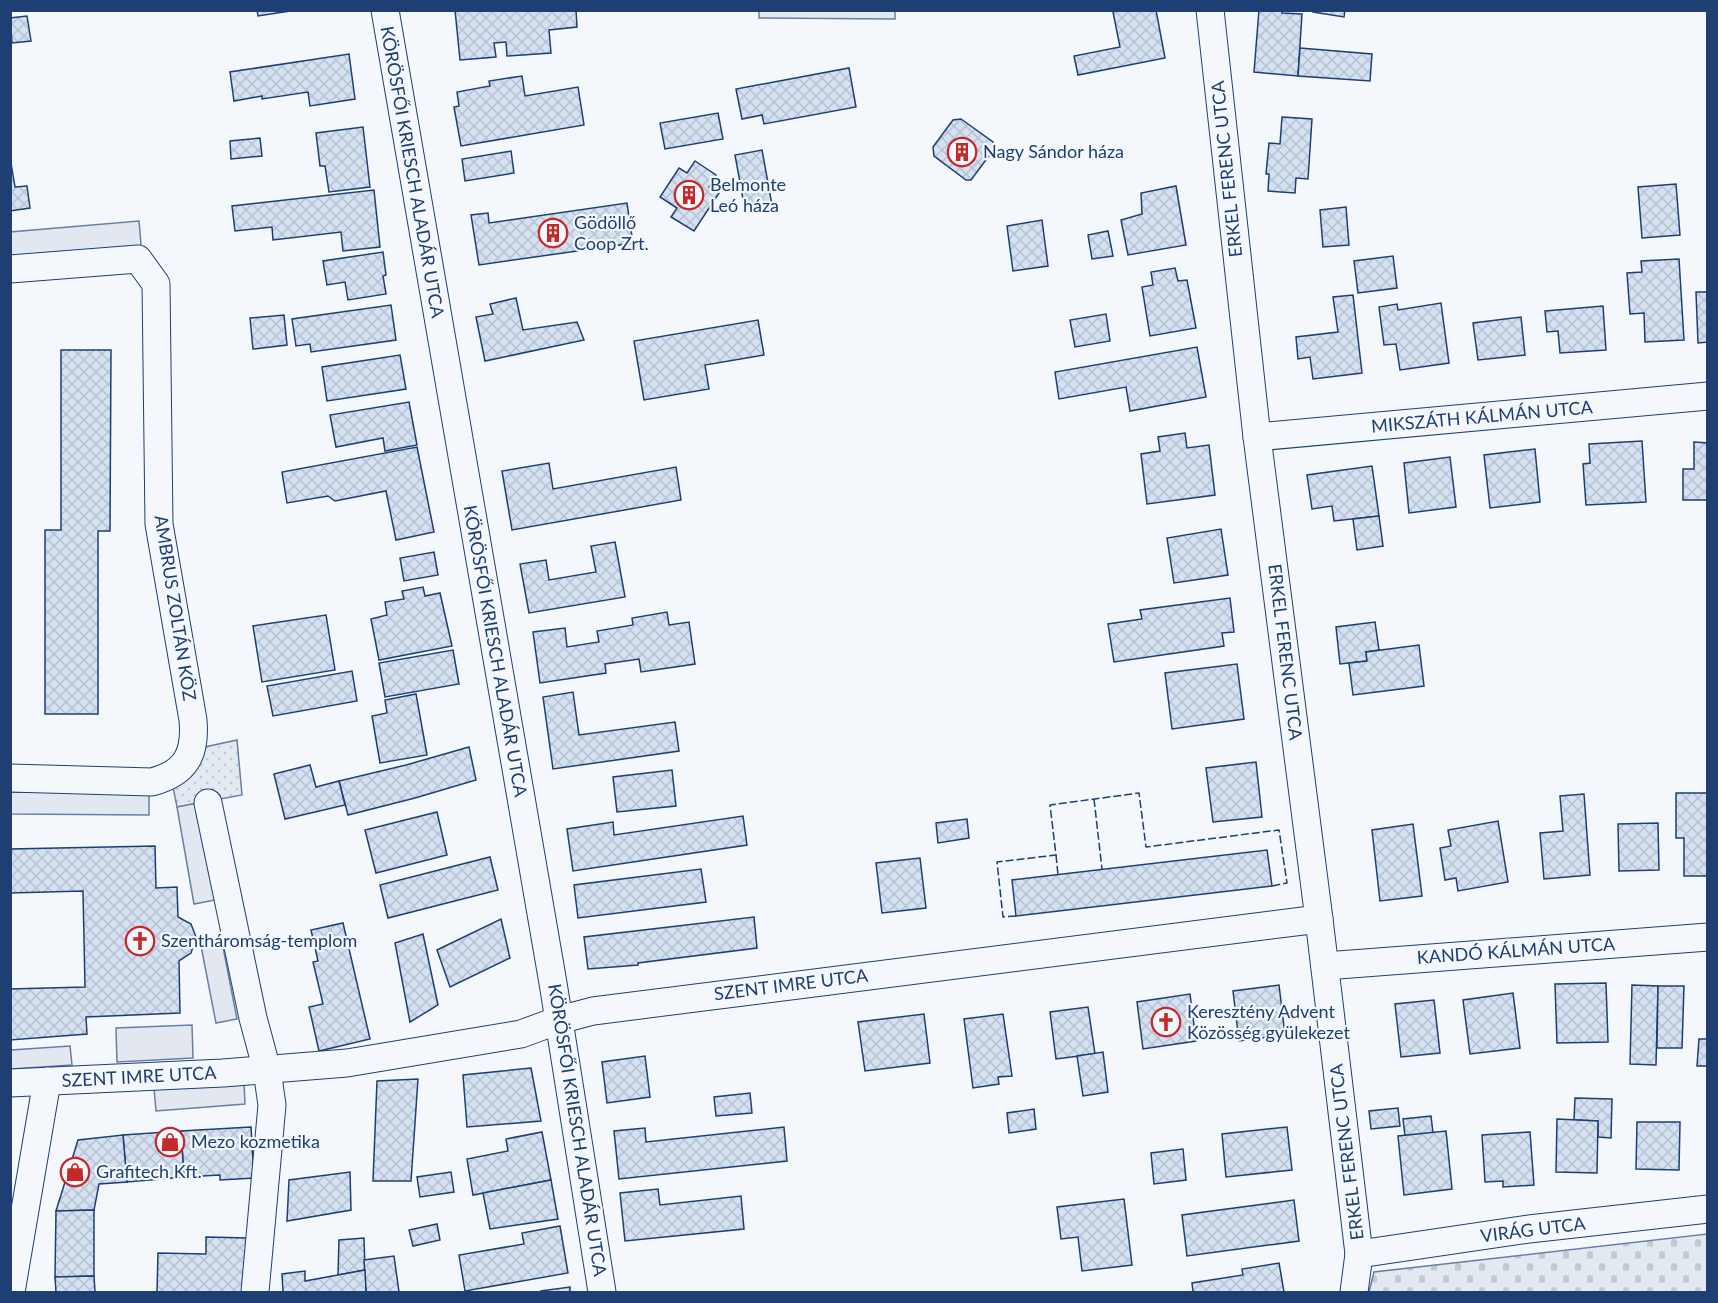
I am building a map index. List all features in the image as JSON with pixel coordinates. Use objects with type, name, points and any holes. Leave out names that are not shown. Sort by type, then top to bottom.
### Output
[{"type":"street","name":"KÖRÖSFŐI KRIESCH ALADÁR UTCA","points":[[385,10],[559,1020],[602,1293]]},
{"type":"street","name":"ERKEL FERENC UTCA","points":[[1210,10],[1257,437],[1325,966],[1359,1254],[1354,1293]]},
{"type":"street","name":"AMBRUS ZOLTÁN KÖZ","points":[[10,269],[138,259],[156,284],[159,524],[194,736],[193,747],[184,765],[167,778],[152,782],[10,778]]},
{"type":"street","name":"MIKSZÁTH KÁLMÁN UTCA","points":[[1257,437],[1707,396]]},
{"type":"street","points":[[208,803],[267,1070],[272,1105],[255,1293]]},
{"type":"street","name":"SZENT IMRE UTCA","points":[[10,1083],[267,1070],[347,1063],[521,1034],[593,1011],[1319,919]]},
{"type":"street","name":"KANDÓ KÁLMÁN UTCA","points":[[1325,966],[1707,937]]},
{"type":"street","points":[[11,1293],[47,1081]]},
{"type":"street","name":"VIRÁG UTCA","points":[[1359,1254],[1529,1229],[1707,1209]]},
{"type":"green space","points":[[759,11],[895,11],[895,19],[759,18]]},
{"type":"green space","points":[[237,740],[242,795],[177,807],[173,787],[205,747]]},
{"type":"green space","points":[[1707,1234],[1707,1292],[1369,1292],[1374,1272]]},
{"type":"shaded area","points":[[139,221],[141,244],[138,259],[11,269],[10,232]]},
{"type":"shaded area","points":[[11,792],[149,793],[149,815],[11,814]]},
{"type":"shaded area","points":[[198,803],[215,900],[194,904],[177,807]]},
{"type":"shaded area","points":[[222,942],[237,1019],[216,1023],[201,946]]},
{"type":"shaded area","points":[[192,1025],[193,1058],[117,1062],[116,1028]]},
{"type":"shaded area","points":[[70,1046],[72,1065],[11,1069],[11,1050]]},
{"type":"shaded area","points":[[244,1082],[245,1104],[156,1111],[154,1088]]},
{"type":"building","points":[[257,10],[290,10],[290,11],[258,16]]},
{"type":"building","points":[[455,10],[576,10],[577,27],[549,30],[551,53],[507,56],[506,42],[494,43],[496,57],[460,60]]},
{"type":"building","points":[[1156,10],[1165,58],[1078,75],[1074,56],[1120,47],[1113,12]]},
{"type":"building","points":[[1259,10],[1282,10],[1282,13],[1302,14],[1298,76],[1254,72]]},
{"type":"building","points":[[1313,10],[1345,10],[1344,17],[1313,12]]},
{"type":"building","points":[[27,16],[31,41],[12,43],[10,18]]},
{"type":"building","points":[[1300,48],[1372,54],[1370,81],[1298,76]]},
{"type":"building","points":[[349,54],[355,99],[310,106],[308,92],[234,101],[230,72]]},
{"type":"building","points":[[849,68],[856,107],[764,124],[762,115],[742,119],[736,89]]},
{"type":"building","points":[[522,76],[525,96],[578,87],[584,125],[461,146],[454,107],[459,106],[457,92],[490,86],[489,81]]},
{"type":"building","points":[[718,113],[723,139],[665,149],[660,123]]},
{"type":"building","points":[[1282,117],[1312,119],[1308,179],[1296,178],[1295,193],[1268,191],[1269,174],[1266,174],[1269,143],[1280,144]]},
{"type":"building","name":"Nagy Sándor háza","points":[[961,119],[993,142],[994,149],[971,180],[966,180],[934,156],[933,147],[953,120]]},
{"type":"building","points":[[363,127],[370,187],[329,192],[325,166],[320,166],[316,133]]},
{"type":"building","points":[[260,138],[262,156],[231,159],[230,141]]},
{"type":"building","points":[[762,150],[772,205],[745,210],[735,155]]},
{"type":"building","points":[[511,151],[514,173],[465,181],[462,159]]},
{"type":"building","points":[[10,157],[15,187],[27,186],[30,208],[10,211]]},
{"type":"building","name":"Belmonte Leó háza","points":[[695,161],[716,175],[709,187],[719,193],[694,231],[671,217],[677,208],[660,197],[679,168],[687,173]]},
{"type":"building","points":[[1676,184],[1680,235],[1642,238],[1638,187]]},
{"type":"building","points":[[1176,186],[1186,245],[1128,255],[1121,220],[1142,214],[1141,193]]},
{"type":"building","points":[[374,190],[380,247],[343,251],[341,232],[273,240],[272,227],[235,231],[232,206]]},
{"type":"building","name":"Gödöllő Coop Zrt.","points":[[627,203],[633,243],[479,265],[471,215],[488,213],[489,223]]},
{"type":"building","points":[[1346,207],[1349,245],[1323,247],[1320,210]]},
{"type":"building","points":[[1042,220],[1048,266],[1013,271],[1007,226]]},
{"type":"building","points":[[1108,231],[1113,256],[1092,259],[1088,235]]},
{"type":"building","points":[[383,252],[386,294],[348,300],[345,282],[327,285],[323,261]]},
{"type":"building","points":[[1393,256],[1397,288],[1358,293],[1354,261]]},
{"type":"building","points":[[1679,259],[1684,340],[1645,342],[1644,313],[1630,314],[1627,273],[1642,272],[1641,261]]},
{"type":"building","points":[[1175,268],[1178,281],[1187,280],[1196,328],[1150,336],[1142,287],[1153,285],[1151,272]]},
{"type":"building","points":[[1696,292],[1708,292],[1708,342],[1698,343]]},
{"type":"building","points":[[1353,295],[1362,373],[1313,379],[1310,357],[1298,359],[1296,337],[1338,332],[1333,297]]},
{"type":"building","points":[[516,298],[523,330],[577,322],[584,340],[485,361],[476,317],[493,314],[490,304]]},
{"type":"building","points":[[1441,303],[1449,363],[1400,370],[1396,344],[1384,345],[1379,307],[1397,304],[1398,310]]},
{"type":"building","points":[[391,305],[396,340],[311,352],[310,344],[296,346],[292,319]]},
{"type":"building","points":[[1603,306],[1606,350],[1560,353],[1558,331],[1547,332],[1545,311]]},
{"type":"building","points":[[1106,314],[1110,341],[1075,347],[1070,320]]},
{"type":"building","points":[[284,315],[287,345],[253,349],[250,318]]},
{"type":"building","points":[[1521,317],[1525,355],[1478,360],[1473,323]]},
{"type":"building","points":[[758,320],[764,355],[705,365],[709,389],[644,400],[634,341]]},
{"type":"building","points":[[1197,347],[1206,397],[1130,411],[1126,387],[1059,399],[1055,372]]},
{"type":"building","points":[[61,350],[111,350],[110,531],[98,531],[98,714],[45,714],[45,530],[61,530]]},
{"type":"building","points":[[400,355],[406,389],[327,401],[322,367]]},
{"type":"building","points":[[409,402],[417,445],[385,451],[383,438],[336,447],[330,415]]},
{"type":"building","points":[[1185,433],[1187,448],[1209,445],[1215,495],[1147,504],[1141,454],[1160,451],[1158,437]]},
{"type":"building","points":[[1642,441],[1646,502],[1586,505],[1583,464],[1590,463],[1589,444]]},
{"type":"building","points":[[1694,442],[1708,443],[1708,500],[1683,500],[1683,469],[1694,469]]},
{"type":"building","points":[[417,447],[434,532],[396,540],[386,491],[335,501],[328,496],[287,503],[282,472]]},
{"type":"building","points":[[1535,449],[1540,502],[1490,508],[1484,455]]},
{"type":"building","points":[[1450,457],[1456,507],[1409,513],[1404,463]]},
{"type":"building","points":[[549,463],[553,489],[676,467],[681,500],[512,530],[502,471]]},
{"type":"building","points":[[1372,466],[1379,516],[1334,521],[1332,506],[1312,509],[1307,475]]},
{"type":"building","points":[[1379,516],[1383,546],[1357,550],[1353,519]]},
{"type":"building","points":[[1221,529],[1228,575],[1174,583],[1167,538]]},
{"type":"building","points":[[615,542],[625,597],[529,613],[520,564],[546,560],[549,580],[596,572],[591,546]]},
{"type":"building","points":[[434,552],[438,575],[404,581],[400,558]]},
{"type":"building","points":[[423,587],[425,596],[440,593],[452,646],[379,660],[371,619],[387,615],[385,602],[404,599],[402,591]]},
{"type":"building","points":[[1230,598],[1234,632],[1222,633],[1224,646],[1114,662],[1108,624],[1142,619],[1140,610]]},
{"type":"building","points":[[667,612],[669,625],[689,622],[695,664],[641,672],[639,659],[605,664],[606,673],[540,683],[533,632],[565,628],[567,647],[599,642],[597,631],[633,625],[632,618]]},
{"type":"building","points":[[326,615],[335,670],[262,682],[253,626]]},
{"type":"building","points":[[1375,622],[1379,650],[1366,652],[1367,661],[1340,664],[1336,627]]},
{"type":"building","points":[[1419,645],[1424,686],[1353,695],[1349,663],[1367,661],[1366,652]]},
{"type":"building","points":[[453,650],[459,684],[385,697],[379,663]]},
{"type":"building","points":[[1237,664],[1244,719],[1172,729],[1165,673]]},
{"type":"building","points":[[352,671],[357,701],[273,716],[267,686]]},
{"type":"building","points":[[573,692],[579,735],[675,722],[679,751],[553,769],[543,697]]},
{"type":"building","points":[[416,694],[427,755],[380,763],[372,716],[387,713],[385,700]]},
{"type":"building","points":[[469,747],[476,780],[348,815],[339,781]]},
{"type":"building","points":[[1256,762],[1262,817],[1213,822],[1206,768]]},
{"type":"building","points":[[310,765],[316,787],[339,781],[345,805],[285,819],[274,774]]},
{"type":"building","points":[[672,770],[676,806],[617,812],[613,777]]},
{"type":"building","points":[[1676,793],[1708,793],[1708,876],[1684,876],[1684,838],[1676,838]]},
{"type":"building","points":[[1584,794],[1590,875],[1544,879],[1540,833],[1563,831],[1560,796]]},
{"type":"building","points":[[437,812],[447,855],[376,873],[365,830]]},
{"type":"building","points":[[743,816],[747,845],[573,871],[567,829],[613,822],[614,835]]},
{"type":"building","points":[[967,819],[969,838],[938,843],[936,823]]},
{"type":"building","points":[[1498,821],[1508,882],[1458,891],[1456,878],[1445,880],[1440,848],[1451,846],[1448,830]]},
{"type":"building","points":[[1658,823],[1659,870],[1619,871],[1618,824]]},
{"type":"building","points":[[1413,824],[1422,896],[1380,901],[1372,830]]},
{"type":"building","name":"Szentháromság-templom","points":[[155,846],[156,888],[177,887],[178,917],[191,924],[196,937],[191,953],[179,961],[180,1013],[86,1017],[87,1034],[10,1040],[10,989],[85,987],[83,891],[10,893],[10,849]]},
{"type":"building","points":[[1267,850],[1272,886],[1016,916],[1012,880]]},
{"type":"building","points":[[490,857],[498,890],[388,918],[380,885]]},
{"type":"building","points":[[920,858],[926,908],[882,913],[876,863]]},
{"type":"building","points":[[701,869],[706,902],[578,918],[574,885]]},
{"type":"building","points":[[754,917],[757,948],[638,963],[638,965],[588,969],[584,937]]},
{"type":"building","points":[[501,919],[510,958],[450,987],[437,950]]},
{"type":"building","points":[[343,923],[370,1039],[319,1051],[309,1007],[323,1004],[313,962],[318,961],[311,930]]},
{"type":"building","points":[[423,934],[438,1005],[410,1022],[395,943]]},
{"type":"building","points":[[1606,983],[1608,1042],[1557,1043],[1555,984]]},
{"type":"building","points":[[1279,985],[1285,1035],[1239,1041],[1233,991]]},
{"type":"building","points":[[1632,985],[1658,986],[1656,1065],[1630,1064]]},
{"type":"building","points":[[1658,986],[1684,986],[1682,1048],[1657,1048]]},
{"type":"building","points":[[1513,993],[1520,1048],[1470,1054],[1463,1000]]},
{"type":"building","name":"Keresztény Advent Közösség gyülekezet","points":[[1190,994],[1196,1041],[1143,1049],[1137,1002]]},
{"type":"building","points":[[1434,1000],[1440,1053],[1401,1057],[1395,1004]]},
{"type":"building","points":[[1088,1007],[1095,1054],[1056,1059],[1050,1012]]},
{"type":"building","points":[[924,1014],[930,1063],[865,1071],[858,1022]]},
{"type":"building","points":[[1003,1014],[1012,1076],[998,1077],[999,1084],[973,1088],[964,1019]]},
{"type":"building","points":[[1699,1039],[1708,1039],[1708,1066],[1697,1066]]},
{"type":"building","points":[[1103,1052],[1108,1092],[1083,1096],[1077,1056]]},
{"type":"building","points":[[645,1056],[650,1097],[607,1103],[602,1062]]},
{"type":"building","points":[[531,1068],[541,1121],[467,1127],[463,1075]]},
{"type":"building","points":[[418,1079],[411,1181],[373,1181],[377,1081]]},
{"type":"building","points":[[750,1093],[752,1113],[716,1116],[714,1097]]},
{"type":"building","points":[[1575,1098],[1612,1099],[1611,1138],[1598,1137],[1598,1121],[1574,1120]]},
{"type":"building","points":[[1398,1108],[1400,1126],[1371,1129],[1369,1111]]},
{"type":"building","points":[[1034,1109],[1036,1129],[1009,1133],[1007,1113]]},
{"type":"building","points":[[1431,1116],[1433,1133],[1405,1136],[1403,1119]]},
{"type":"building","points":[[1557,1119],[1598,1121],[1597,1173],[1556,1172]]},
{"type":"building","points":[[1637,1122],[1680,1122],[1679,1170],[1636,1169]]},
{"type":"building","points":[[251,1127],[254,1178],[220,1180],[220,1175],[184,1177],[181,1131]]},
{"type":"building","points":[[784,1127],[787,1161],[619,1179],[614,1131],[645,1128],[646,1142]]},
{"type":"building","points":[[1287,1127],[1292,1170],[1226,1177],[1222,1134]]},
{"type":"building","points":[[181,1131],[184,1177],[127,1182],[123,1135]]},
{"type":"building","points":[[1446,1131],[1452,1189],[1404,1195],[1398,1136]]},
{"type":"building","points":[[542,1132],[551,1180],[473,1195],[467,1159],[508,1151],[506,1139]]},
{"type":"building","points":[[1530,1132],[1534,1185],[1503,1187],[1503,1181],[1485,1182],[1482,1135]]},
{"type":"building","points":[[123,1135],[127,1182],[99,1184],[94,1210],[56,1211],[78,1140]]},
{"type":"building","points":[[1183,1149],[1186,1180],[1154,1184],[1151,1153]]},
{"type":"building","points":[[350,1172],[351,1210],[287,1221],[289,1180]]},
{"type":"building","points":[[451,1172],[454,1192],[420,1197],[417,1177]]},
{"type":"building","points":[[551,1180],[558,1219],[490,1229],[483,1193]]},
{"type":"building","points":[[658,1189],[660,1205],[741,1196],[744,1229],[625,1241],[620,1193]]},
{"type":"building","points":[[1124,1199],[1132,1265],[1082,1271],[1078,1237],[1061,1239],[1057,1207]]},
{"type":"building","points":[[1294,1200],[1299,1241],[1187,1256],[1182,1215]]},
{"type":"building","points":[[94,1210],[94,1276],[55,1277],[56,1211]]},
{"type":"building","points":[[437,1224],[440,1240],[413,1246],[409,1230]]},
{"type":"building","points":[[560,1226],[568,1273],[465,1291],[459,1255],[524,1244],[522,1233]]},
{"type":"building","points":[[206,1237],[249,1238],[248,1292],[157,1292],[158,1253],[206,1254]]},
{"type":"building","points":[[364,1238],[365,1270],[338,1275],[339,1240]]},
{"type":"building","points":[[394,1256],[399,1292],[366,1292],[364,1260]]},
{"type":"building","points":[[1279,1263],[1284,1292],[1193,1292],[1192,1283],[1243,1275],[1242,1269]]},
{"type":"building","points":[[365,1270],[366,1292],[283,1292],[282,1274],[305,1271],[305,1281]]},
{"type":"building","points":[[94,1276],[95,1292],[56,1292],[55,1277]]},
{"type":"building","points":[[570,1287],[570,1292],[541,1292],[541,1291]]},
{"type":"fence","points":[[1016,916],[1003,917],[997,862],[1056,855],[1050,805],[1139,793],[1146,847],[1279,830],[1287,883],[1272,886]]},
{"type":"fence","points":[[1094,799],[1102,869]]},
{"type":"fence","points":[[1056,855],[1058,875]]},
{"type":"place","name":"Nagy Sándor háza","points":[[962,152]]},
{"type":"place","name":"Belmonte Leó háza","points":[[689,195]]},
{"type":"place","name":"Gödöllő Coop Zrt.","points":[[553,233]]},
{"type":"place","name":"Szentháromság-templom","points":[[140,941]]},
{"type":"place","name":"Keresztény Advent Közösség gyülekezet","points":[[1166,1022]]},
{"type":"place","name":"Mezo kozmetika","points":[[170,1142]]},
{"type":"place","name":"Grafitech Kft.","points":[[75,1172]]}]
